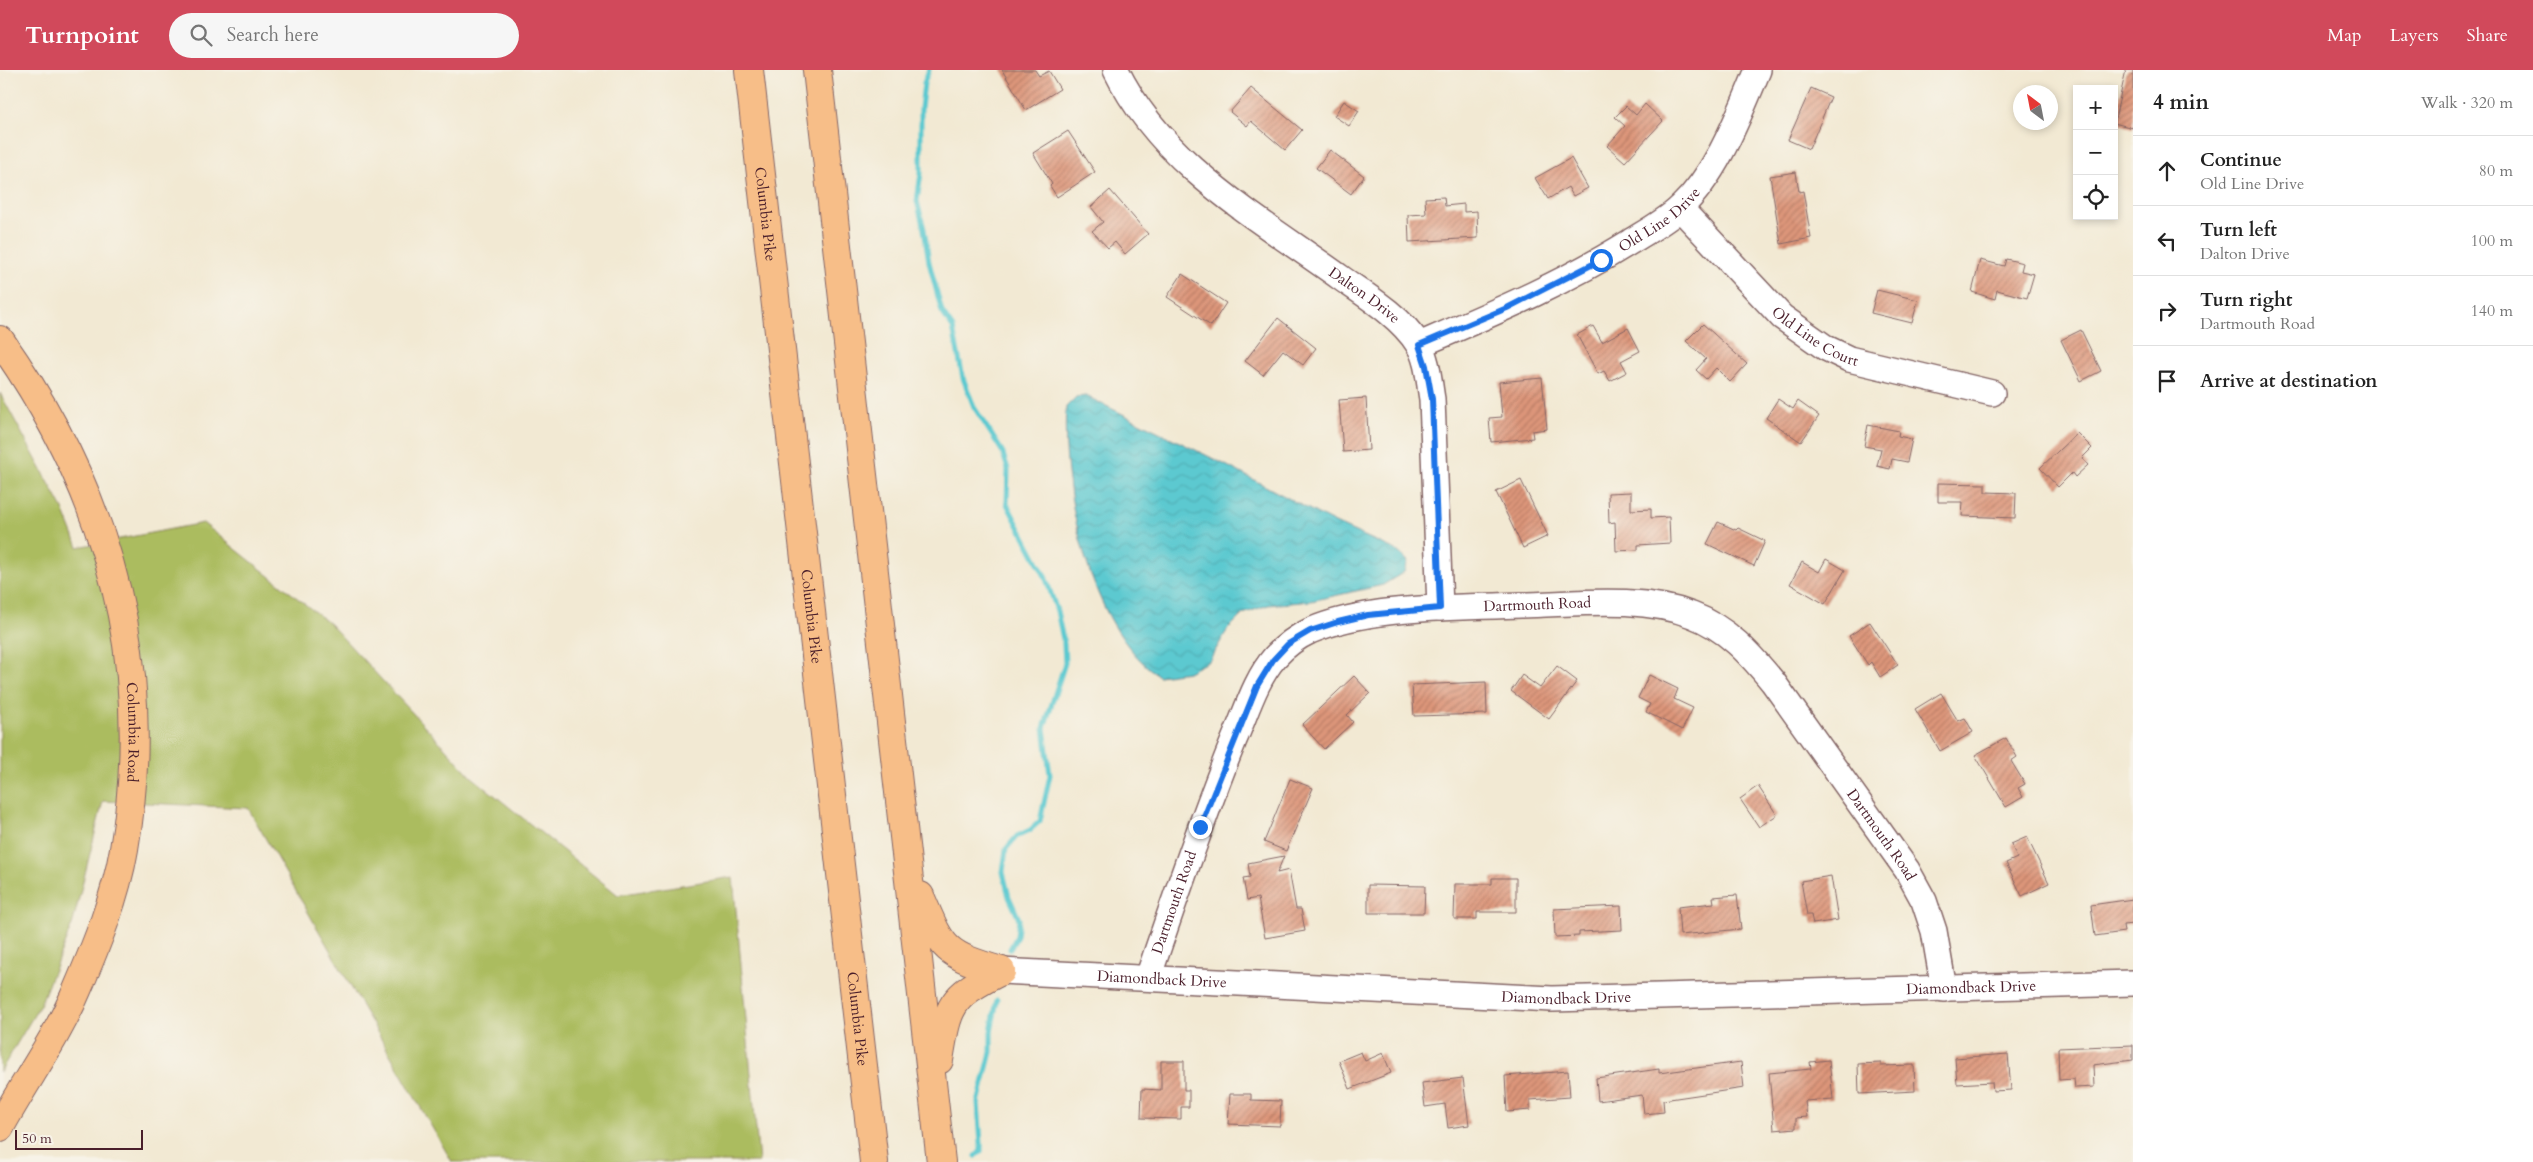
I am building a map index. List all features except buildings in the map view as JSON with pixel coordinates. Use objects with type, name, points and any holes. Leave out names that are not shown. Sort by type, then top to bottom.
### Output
[{"type":"main road","points":[[741,70],[760,172]]},
{"type":"main road","name":"Columbia Pike","points":[[749,70],[874,1162]]},
{"type":"main road","points":[[816,70],[941,1162]]},
{"type":"main road","points":[[828,70],[837,252]]},
{"type":"main road","name":"Columbia Road","points":[[0,340],[46,411],[81,480],[99,527],[123,615],[131,668],[134,717],[133,765],[124,852],[97,941],[77,992],[0,1127]]},
{"type":"main road","points":[[909,872],[934,928],[949,950],[973,963],[1001,971]]},
{"type":"main road","points":[[933,1091],[946,1018],[952,1006],[973,985],[1001,971]]},
{"type":"street","name":"Dalton Drive","points":[[1116,70],[1126,91],[1148,121],[1193,170],[1217,191],[1359,291],[1407,330],[1419,345],[1426,366],[1432,399],[1440,608]]},
{"type":"street","name":"Old Line Drive","points":[[1419,345],[1507,308],[1601,260],[1680,208],[1704,178],[1728,139],[1758,70]]},
{"type":"street","name":"Old Line Court","points":[[1680,208],[1782,317],[1826,348],[1849,360],[1992,393]]},
{"type":"street","name":"Dartmouth Road","points":[[1148,978],[1212,796],[1257,686],[1273,660],[1288,644],[1310,631],[1368,615],[1440,608],[1610,602],[1670,608],[1715,625],[1752,657],[1773,682],[1907,870],[1924,902],[1934,931],[1944,989]]},
{"type":"street","name":"Diamondback Drive","points":[[1001,971],[1552,999],[2133,983]]},
{"type":"green space","points":[[0,393],[63,509],[78,547],[203,523],[330,624],[472,777],[618,895],[733,877],[759,1162],[452,1162],[248,808],[103,801],[73,922],[40,1005],[0,1072]]},
{"type":"water","points":[[1086,396],[1220,462],[1335,523],[1396,550],[1408,561],[1404,572],[1383,585],[1311,601],[1268,605],[1243,614],[1228,629],[1209,661],[1188,672],[1159,676],[1134,654],[1114,625],[1097,591],[1084,554],[1068,476],[1066,407],[1076,397]]},
{"type":"waterway","points":[[929,70],[924,83],[921,108],[921,173],[917,201],[929,262],[942,312],[953,328],[963,378],[974,407],[1002,451],[1008,469],[1007,504],[1045,576],[1057,611],[1064,644],[1065,663],[1044,728],[1050,775],[1040,821],[1030,830],[1017,836],[1006,849],[1003,872],[1009,897],[1019,919],[1017,936],[1010,949]]},
{"type":"waterway","points":[[976,1156],[981,1151],[978,1103],[991,1052],[991,1032],[997,1000]]},
{"type":"route","points":[[1200,827],[1257,686],[1273,660],[1288,644],[1310,631],[1338,622],[1368,615],[1440,608],[1432,399],[1426,366],[1419,345],[1507,308],[1601,260]]}]
